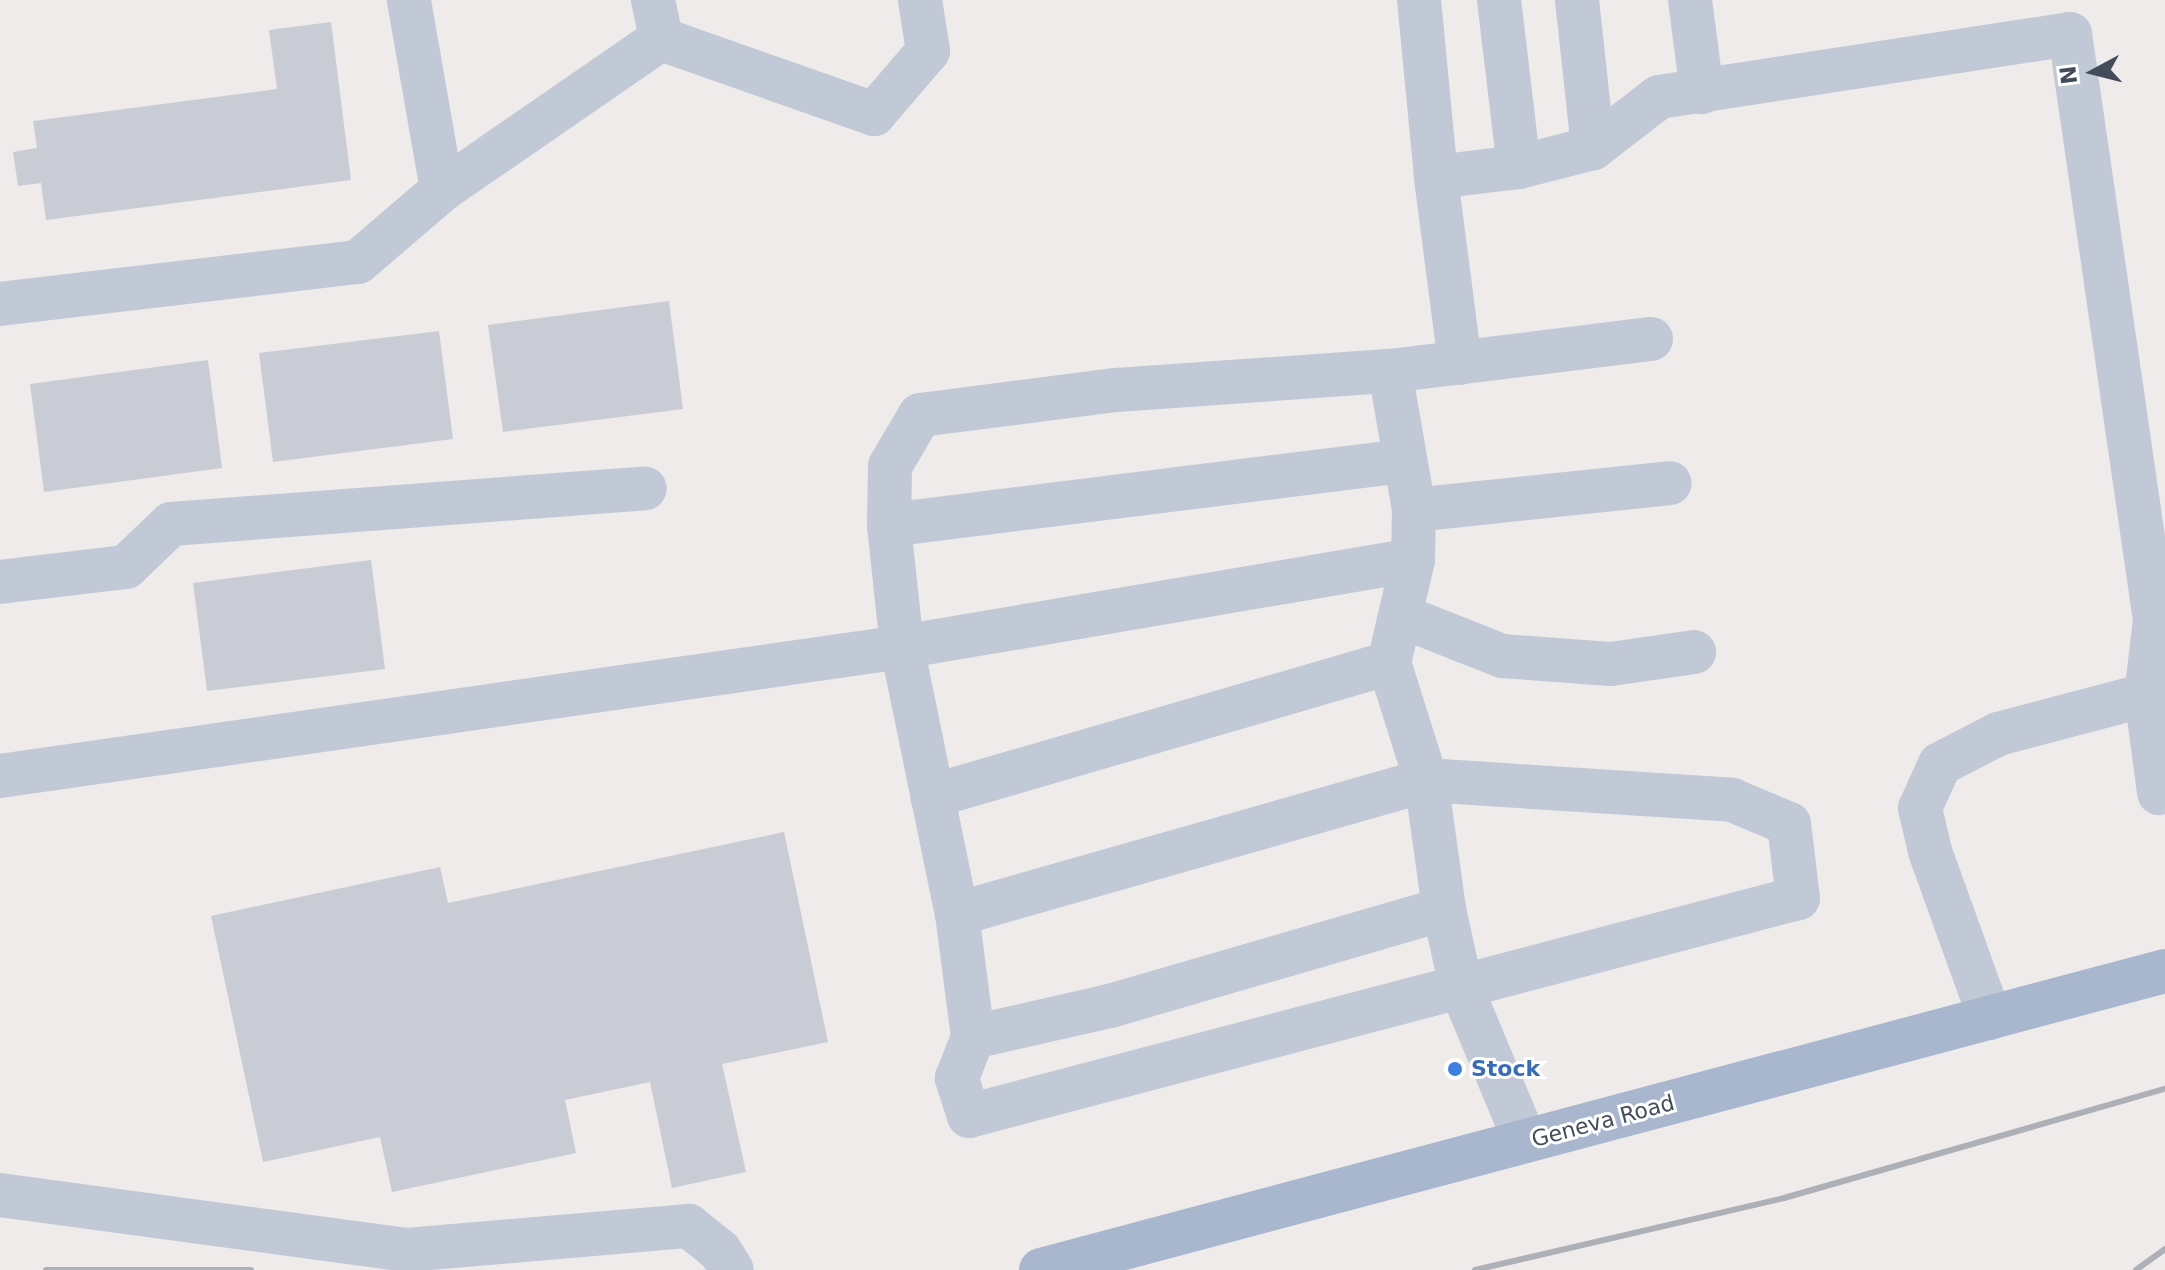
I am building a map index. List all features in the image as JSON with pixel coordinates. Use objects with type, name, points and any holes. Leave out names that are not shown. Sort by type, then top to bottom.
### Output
[{"type":"main road","name":"Geneva Road","points":[[1041,1270],[2165,971]]},
{"type":"lane","points":[[409,0],[442,190]]},
{"type":"lane","points":[[0,304],[358,262],[442,190],[657,20],[874,114],[928,51],[920,0]]},
{"type":"lane","points":[[1419,0],[1436,177],[1460,363]]},
{"type":"lane","points":[[1499,0],[1519,167]]},
{"type":"lane","points":[[1577,0],[1593,148]]},
{"type":"lane","points":[[1690,0],[1702,92]]},
{"type":"lane","points":[[1436,177],[1519,167],[1593,148],[1659,97],[2070,34],[2155,620],[2146,695],[2159,793]]},
{"type":"lane","points":[[957,914],[1426,780],[1732,800],[1789,824],[1798,898],[969,1116],[957,1078],[973,1037],[957,914],[902,647],[889,525],[890,466],[920,415],[1116,390],[1390,371],[1651,339]]},
{"type":"lane","points":[[1390,371],[1403,461],[1414,510],[1413,560],[1389,663],[1426,780],[1444,909],[1461,987],[1525,1141]]},
{"type":"lane","points":[[889,525],[1403,461]]},
{"type":"lane","points":[[1414,510],[1670,483]]},
{"type":"lane","points":[[0,582],[126,567],[171,524],[645,488]]},
{"type":"lane","points":[[0,776],[902,647],[1413,560]]},
{"type":"lane","points":[[1401,616],[1502,656],[1611,664],[1694,652]]},
{"type":"lane","points":[[932,796],[1389,663]]},
{"type":"lane","points":[[1990,1018],[1930,851],[1920,808],[1940,764],[1998,734],[2146,695]]},
{"type":"lane","points":[[973,1037],[1110,1006],[1444,909]]},
{"type":"lane","points":[[0,1195],[407,1250],[689,1226],[720,1251],[732,1270]]},
{"type":"building","points":[[331,22],[351,180],[46,220],[41,183],[18,186],[13,152],[37,148],[33,121],[277,89],[269,30]]},
{"type":"building","points":[[669,301],[683,409],[503,432],[488,325]]},
{"type":"building","points":[[439,331],[453,439],[273,462],[259,353]]},
{"type":"building","points":[[208,360],[222,468],[44,492],[30,384]]},
{"type":"building","points":[[371,560],[385,669],[207,691],[193,583]]},
{"type":"building","points":[[784,832],[828,1042],[722,1064],[746,1172],[672,1188],[650,1082],[565,1100],[576,1153],[392,1192],[380,1137],[263,1162],[211,916],[440,867],[448,903]]},
{"type":"railway","points":[[1475,1270],[1784,1198],[2165,1089]]},
{"type":"railway","points":[[2136,1270],[2165,1249]]},
{"type":"railway","points":[[46,1270],[251,1270]]},
{"type":"place","name":"Stock","points":[[1455,1069]]}]
